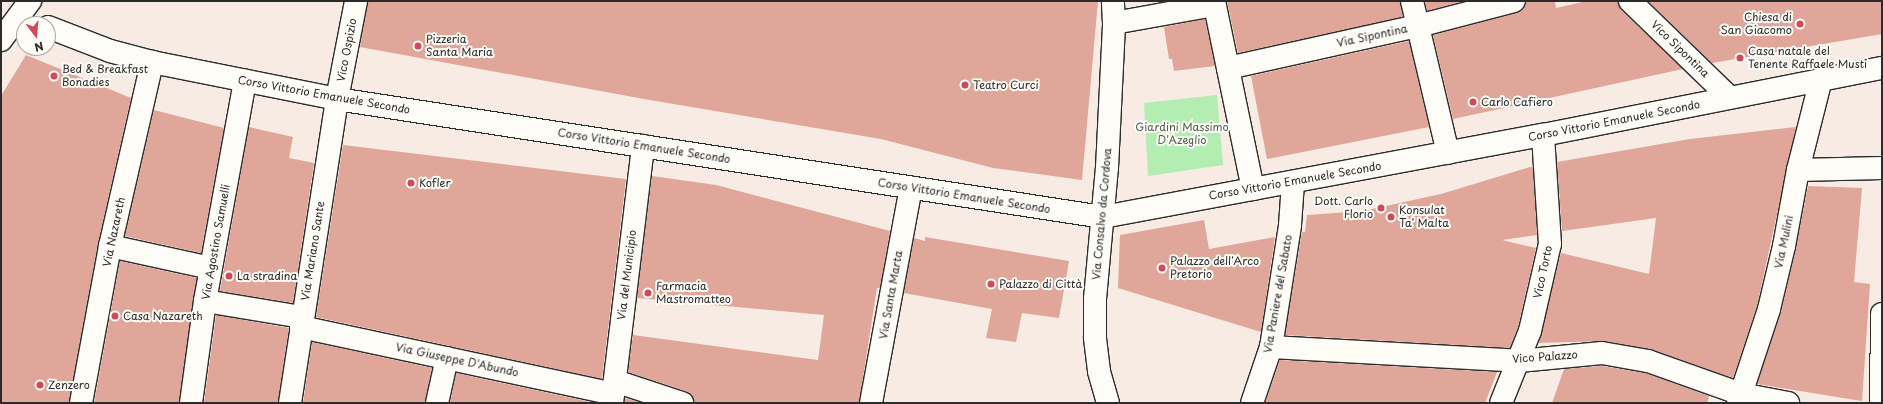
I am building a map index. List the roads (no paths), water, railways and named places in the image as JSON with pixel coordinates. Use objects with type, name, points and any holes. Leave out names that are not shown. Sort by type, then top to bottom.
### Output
[{"type":"street","name":"Vico Ospizio","points":[[337,99],[356,1]]},
{"type":"street","name":"Via Consalvo da Cordova","points":[[1104,399],[1098,371],[1095,337],[1095,299],[1107,168],[1114,23],[1113,1]]},
{"type":"street","points":[[1412,1],[1448,153]]},
{"type":"street","name":"Via Sipontina","points":[[1228,68],[1418,26],[1514,1]]},
{"type":"street","name":"Vico Sipontina","points":[[1630,1],[1729,97]]},
{"type":"street","points":[[1114,23],[1214,3],[1253,189]]},
{"type":"street","points":[[1,40],[24,8],[33,16]]},
{"type":"street","name":"Corso Vittorio Emanuele Secondo","points":[[56,30],[110,51],[152,62],[337,99],[1103,217],[1543,135],[1729,97],[1882,68]]},
{"type":"street","name":"Via Nazareth","points":[[81,403],[110,246],[152,62]]},
{"type":"street","name":"Via Mulini","points":[[1739,399],[1769,308],[1784,246],[1798,170],[1821,79]]},
{"type":"street","name":"Via Agostino Samuelli","points":[[191,403],[205,302],[245,81]]},
{"type":"street","name":"Via Mariano Sante","points":[[290,403],[337,99]]},
{"type":"street","name":"Vico Torto","points":[[1501,403],[1530,331],[1550,244],[1543,135]]},
{"type":"street","name":"Via del Municipio","points":[[613,393],[643,146]]},
{"type":"street","points":[[1798,170],[1882,168]]},
{"type":"street","name":"Via Paniere del Sabato","points":[[1252,403],[1271,347],[1290,225],[1293,182]]},
{"type":"street","name":"Via Santa Marta","points":[[871,403],[911,188]]},
{"type":"street","points":[[110,246],[211,268]]},
{"type":"street","name":"Via Giuseppe D'Abundo","points":[[205,302],[302,322],[447,358],[613,393],[682,403]]},
{"type":"street","points":[[1881,403],[1882,314]]},
{"type":"street","name":"Vico Palazzo","points":[[1271,347],[1518,361],[1602,353],[1648,361],[1739,399],[1788,403]]},
{"type":"street","points":[[437,403],[447,358]]},
{"type":"place","name":"Chiesa di San Giacomo","points":[[1800,24]]},
{"type":"place","name":"Pizzeria Santa Maria","points":[[418,46]]},
{"type":"place","name":"Casa natale del Tenente Raffaele Musti","points":[[1740,58]]},
{"type":"place","name":"Bed & Breakfast Bonadies","points":[[54,76]]},
{"type":"place","name":"Teatro Curci","points":[[965,85]]},
{"type":"place","name":"Carlo Cafiero","points":[[1473,102]]},
{"type":"place","name":"Kofler","points":[[411,183]]},
{"type":"place","name":"Dott. Carlo Florio","points":[[1381,208]]},
{"type":"place","name":"Konsulat Ta' Malta","points":[[1391,217]]},
{"type":"place","name":"Palazzo dell'Arco Pretorio","points":[[1162,268]]},
{"type":"place","name":"La stradina","points":[[229,276]]},
{"type":"place","name":"Palazzo di Città","points":[[991,284]]},
{"type":"place","name":"Farmacia Mastromatteo","points":[[648,293]]},
{"type":"place","name":"Casa Nazareth","points":[[115,316]]},
{"type":"place","name":"Zenzero","points":[[40,385]]},
{"type":"park label","name":"Giardini Massimo D'Azeglio","points":[[1182,134]]}]
